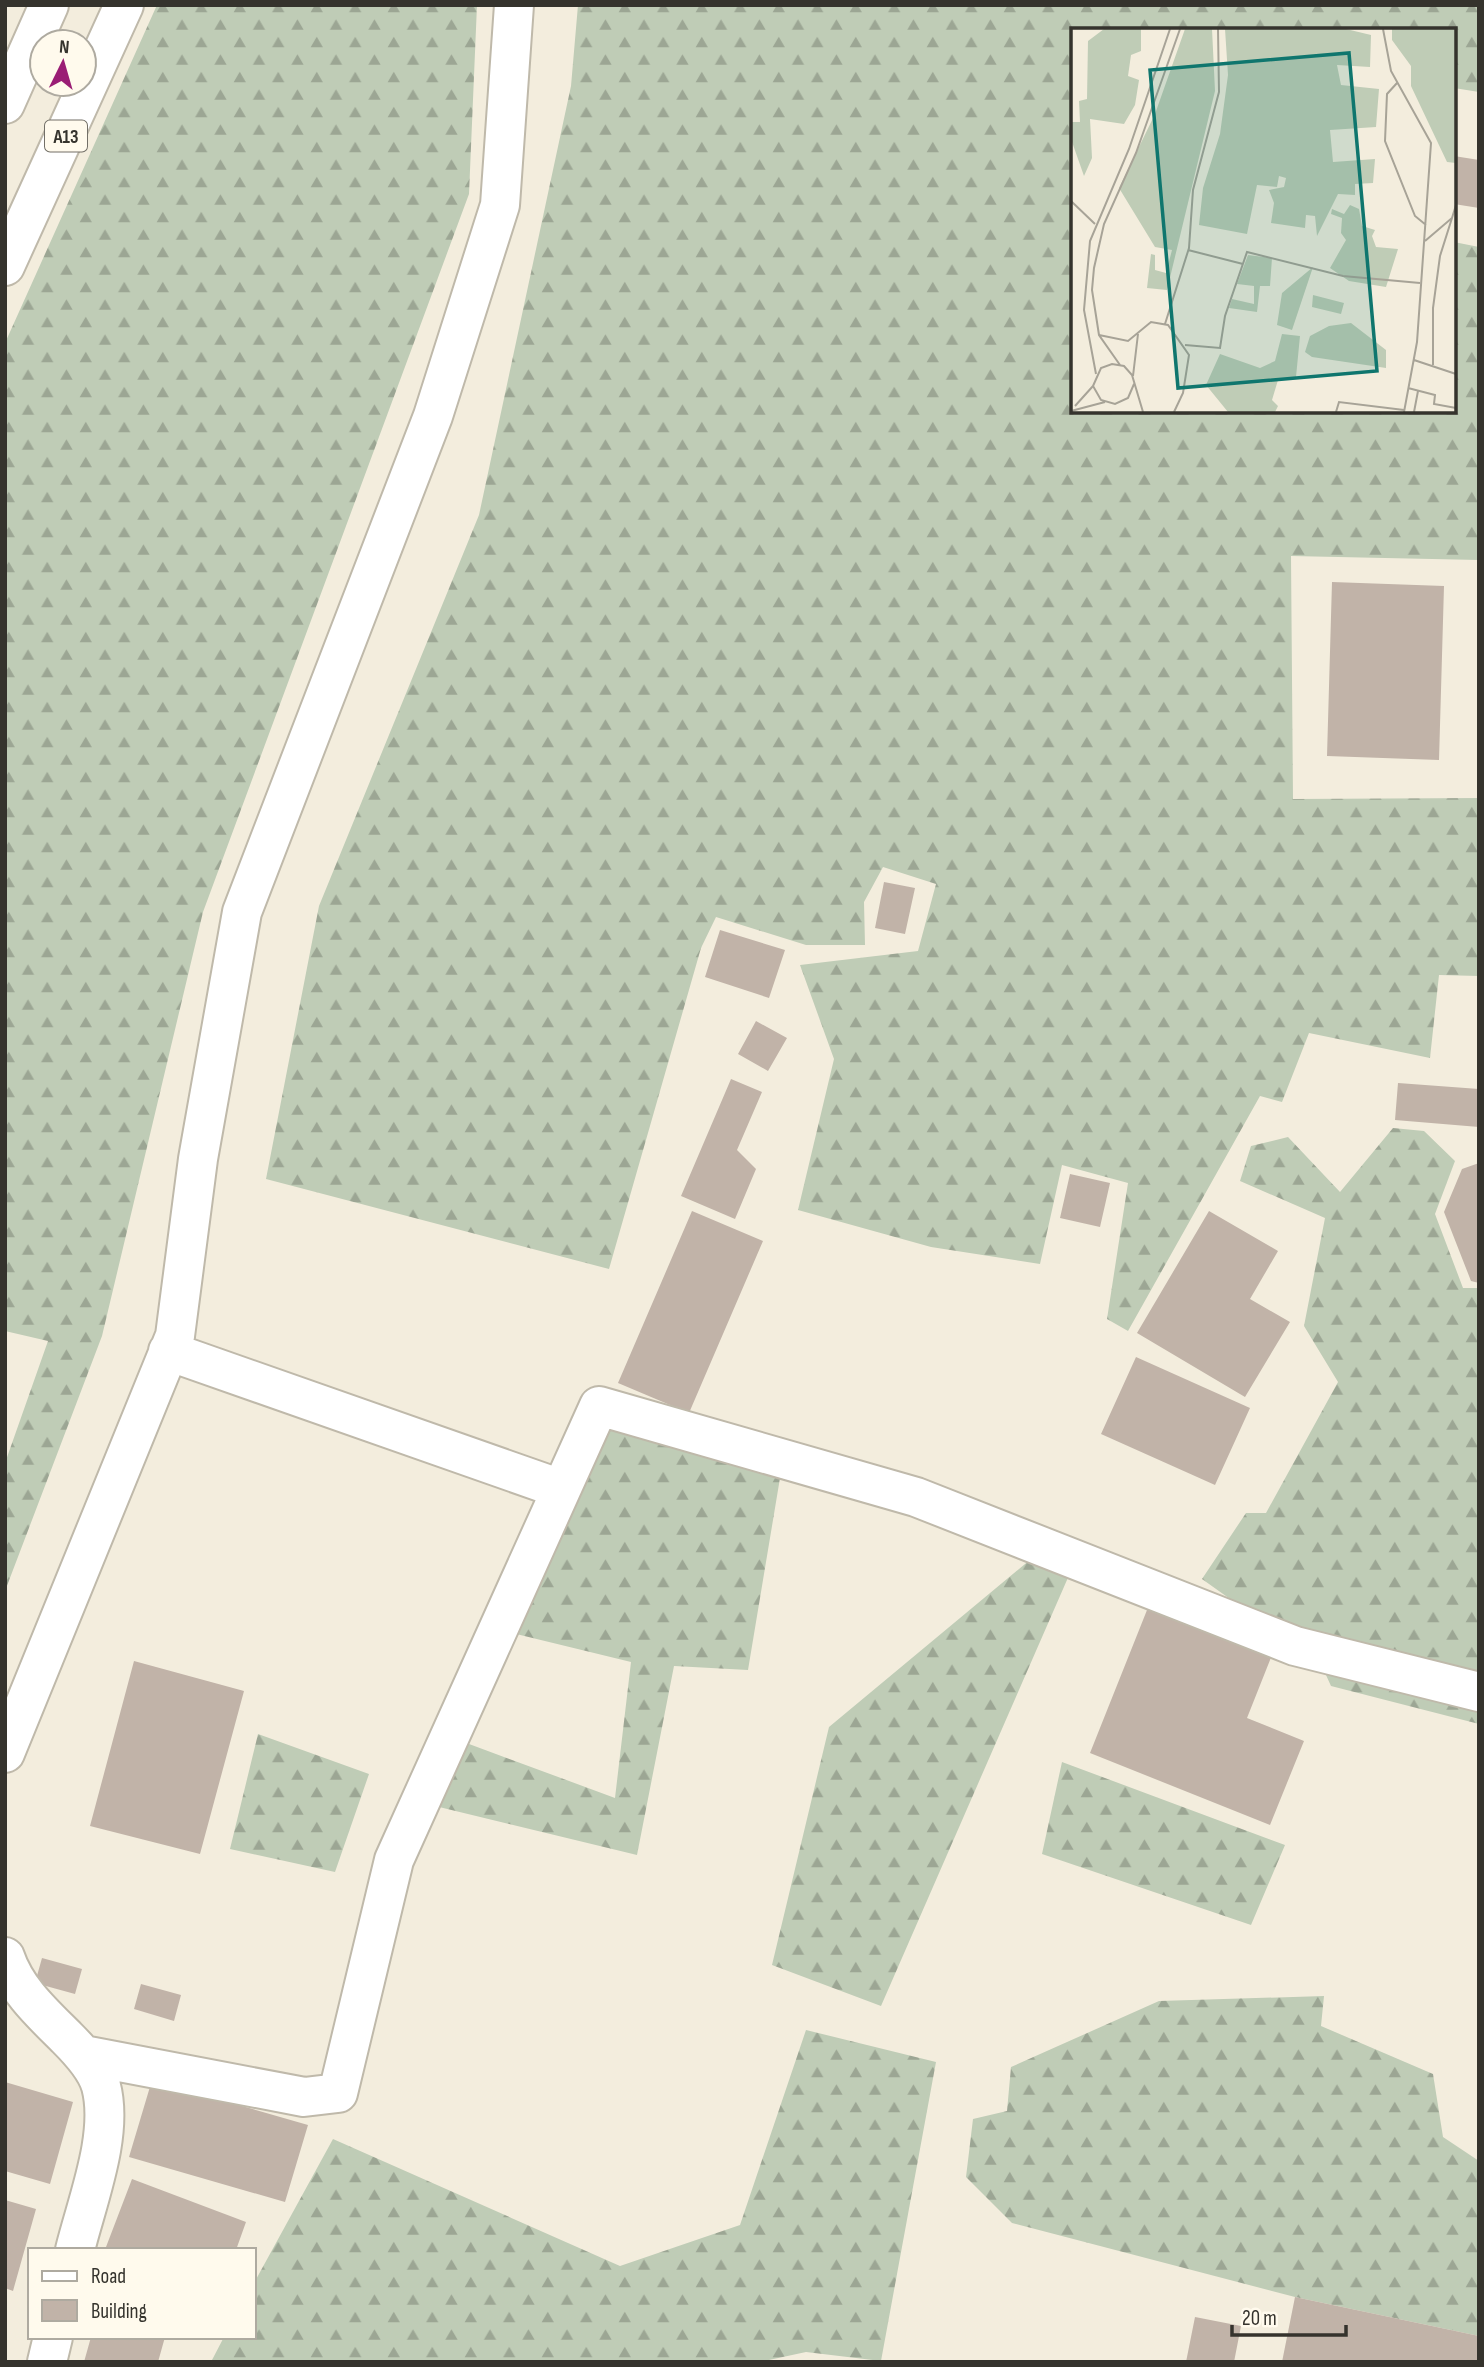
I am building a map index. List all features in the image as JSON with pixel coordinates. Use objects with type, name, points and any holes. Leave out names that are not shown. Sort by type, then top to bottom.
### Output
[{"type":"main road","points":[[5,104],[49,5]]},
{"type":"main road","name":"A13","points":[[5,266],[124,5]]},
{"type":"main road","points":[[5,1753],[175,1336],[198,1159],[242,912],[433,416],[500,205],[514,5]]},
{"type":"main road","points":[[168,1351],[561,1489]]},
{"type":"main road","points":[[83,2054],[304,2097],[338,2093],[394,1860],[599,1406],[916,1497],[1295,1646],[1479,1692]]},
{"type":"main road","points":[[5,1957],[10,1972],[33,2003],[83,2054],[101,2084],[106,2124],[75,2248]]},
{"type":"main road","points":[[47,2362],[53,2339]]},
{"type":"green space","points":[[157,5],[477,5],[469,194],[203,912],[102,1336],[5,1591],[5,1463],[48,1341],[5,1331],[5,343]]},
{"type":"green space","points":[[578,5],[1479,5],[1479,92],[1456,88],[1456,28],[1071,28],[1071,413],[1456,413],[1456,242],[1479,247],[1479,560],[1291,556],[1293,799],[1479,798],[1479,976],[1439,975],[1430,1058],[1309,1033],[1282,1102],[1260,1096],[1128,1331],[1107,1319],[1128,1183],[1062,1165],[1040,1264],[931,1247],[798,1210],[834,1059],[800,965],[918,951],[936,884],[883,867],[864,902],[865,945],[806,945],[716,917],[701,948],[609,1269],[266,1179],[319,906],[479,515],[571,86]]},
{"type":"green space","points":[[1393,1128],[1424,1131],[1455,1161],[1435,1214],[1463,1288],[1479,1288],[1479,1672],[1268,1626],[1202,1579],[1246,1513],[1266,1513],[1338,1382],[1304,1326],[1325,1218],[1240,1181],[1251,1146],[1288,1137],[1340,1192]]},
{"type":"green space","points":[[603,1427],[782,1466],[748,1670],[674,1666],[637,1855],[435,1806],[461,1741],[615,1798],[631,1662],[508,1632]]},
{"type":"green space","points":[[1077,1557],[881,2006],[772,1965],[829,1727],[1031,1559]]},
{"type":"green space","points":[[1321,1664],[1479,1673],[1479,1724],[1331,1686]]},
{"type":"green space","points":[[258,1734],[369,1774],[335,1872],[230,1849]]},
{"type":"green space","points":[[1062,1762],[1285,1845],[1251,1925],[1042,1854]]},
{"type":"green space","points":[[1324,1996],[1321,2026],[1433,2074],[1443,2137],[1479,2161],[1479,2336],[1295,2297],[1012,2223],[966,2177],[973,2119],[1007,2111],[1011,2067],[1159,2001]]},
{"type":"green space","points":[[806,2030],[936,2062],[881,2361],[806,2352],[760,2362],[212,2360],[223,2339],[256,2339],[256,2279],[333,2139],[620,2266],[740,2225]]},
{"type":"building","points":[[1456,156],[1479,160],[1479,208],[1456,204]]},
{"type":"building","points":[[1332,582],[1444,586],[1439,760],[1327,756]]},
{"type":"building","points":[[884,882],[915,888],[905,934],[875,928]]},
{"type":"building","points":[[720,930],[785,950],[769,998],[705,977]]},
{"type":"building","points":[[756,1021],[787,1038],[768,1071],[738,1054]]},
{"type":"building","points":[[731,1079],[762,1092],[737,1150],[756,1169],[735,1219],[681,1196]]},
{"type":"building","points":[[1398,1083],[1479,1089],[1479,1127],[1395,1120]]},
{"type":"building","points":[[1479,1163],[1479,1283],[1471,1281],[1444,1212],[1462,1169]]},
{"type":"building","points":[[1070,1174],[1110,1183],[1100,1227],[1060,1218]]},
{"type":"building","points":[[692,1211],[763,1241],[689,1413],[618,1383]]},
{"type":"building","points":[[1209,1211],[1278,1251],[1250,1299],[1290,1322],[1245,1397],[1137,1333]]},
{"type":"building","points":[[1136,1357],[1250,1408],[1215,1485],[1101,1434]]},
{"type":"building","points":[[1153,1595],[1276,1645],[1247,1718],[1304,1741],[1270,1825],[1090,1753]]},
{"type":"building","points":[[134,1661],[244,1691],[200,1854],[90,1826]]},
{"type":"building","points":[[42,1958],[82,1969],[75,1994],[35,1983]]},
{"type":"building","points":[[141,1984],[181,1995],[174,2021],[134,2009]]},
{"type":"building","points":[[152,2080],[308,2125],[285,2202],[129,2157]]},
{"type":"building","points":[[5,2082],[73,2102],[50,2184],[5,2171]]},
{"type":"building","points":[[132,2179],[246,2222],[237,2248],[106,2247]]},
{"type":"building","points":[[5,2200],[36,2209],[13,2291],[5,2288]]},
{"type":"building","points":[[1295,2297],[1479,2336],[1479,2362],[1282,2362]]},
{"type":"building","points":[[1195,2317],[1241,2326],[1234,2362],[1186,2362]]},
{"type":"building","points":[[90,2339],[164,2339],[158,2362],[84,2362]]}]
